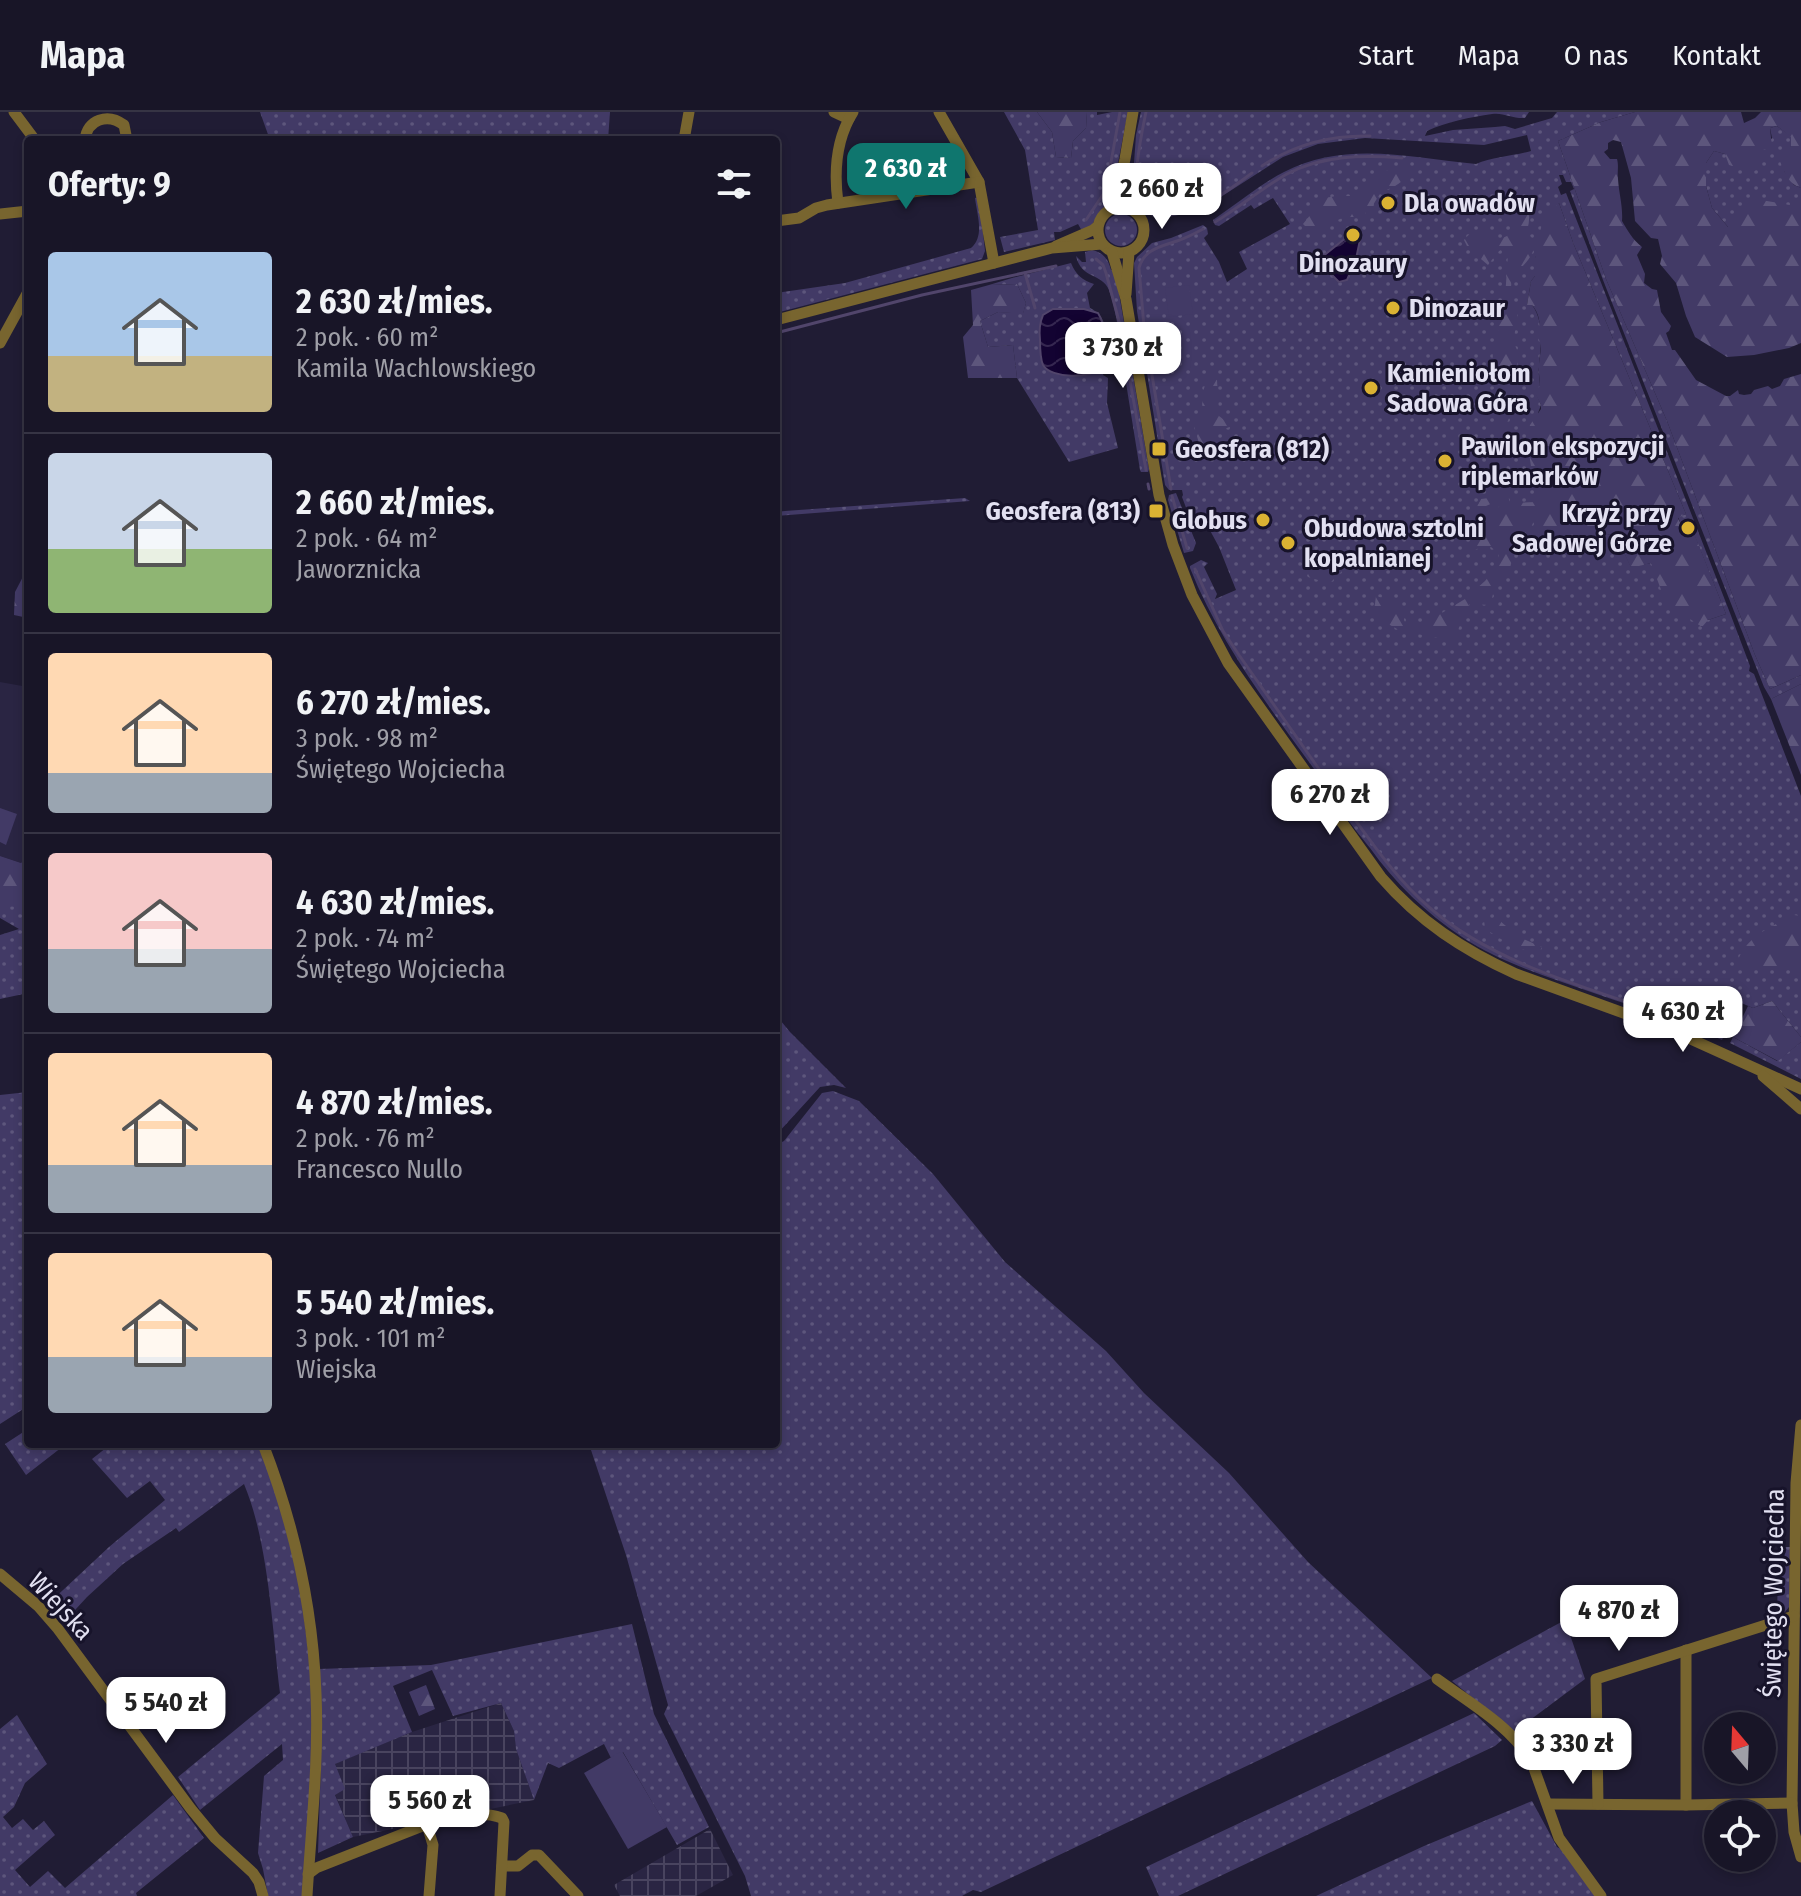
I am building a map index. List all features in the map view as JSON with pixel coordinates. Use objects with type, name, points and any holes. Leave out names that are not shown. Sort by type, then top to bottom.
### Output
[{"type":"street","points":[[14,112],[32,136]]},
{"type":"street","points":[[685,136],[689,112]]},
{"type":"street","points":[[834,112],[851,116],[839,149],[838,203]]},
{"type":"street","points":[[939,112],[979,182],[994,263]]},
{"type":"street","points":[[1112,209],[1133,112]]},
{"type":"street","points":[[86,136],[96,116],[110,115],[124,125],[126,136]]},
{"type":"street","points":[[1125,159],[1130,209]]},
{"type":"street","points":[[780,220],[799,218],[816,208],[838,203],[979,182]]},
{"type":"street","points":[[780,319],[1052,248],[1107,248],[1119,253],[1129,252],[1141,242],[1144,229],[1141,218],[1130,209],[1112,209],[1102,216],[1098,235],[1107,248],[1126,299],[1159,495],[1173,545],[1192,595],[1228,663],[1381,877],[1407,905],[1436,929],[1490,963],[1673,1031],[1801,1089]]},
{"type":"street","points":[[0,214],[24,211]]},
{"type":"street","points":[[1052,248],[1098,226]]},
{"type":"street","points":[[1126,299],[1129,252]]},
{"type":"street","points":[[0,343],[24,299]]},
{"type":"street","points":[[1751,1066],[1801,1109]]},
{"type":"street","name":"Świętego Wojciecha","points":[[1801,1425],[1794,1616],[1792,1803],[1794,1832],[1801,1857]]},
{"type":"street","points":[[264,1448],[298,1553],[311,1626],[317,1728],[307,1896]]},
{"type":"street","name":"Wiejska","points":[[0,1574],[55,1625],[191,1809],[215,1838],[253,1873],[263,1896]]},
{"type":"street","points":[[1598,1804],[1596,1679],[1794,1616]]},
{"type":"street","points":[[1686,1650],[1686,1805]]},
{"type":"street","points":[[1437,1679],[1510,1732],[1531,1760],[1559,1838],[1601,1896]]},
{"type":"street","points":[[1548,1804],[1792,1803]]},
{"type":"street","points":[[308,1874],[316,1868],[438,1820],[458,1815],[496,1816],[504,1822],[500,1896]]},
{"type":"street","points":[[427,1825],[433,1845],[429,1896]]},
{"type":"street","points":[[502,1866],[518,1866],[532,1855],[539,1855],[578,1896]]},
{"type":"shaded area","points":[[0,682],[24,686],[24,860],[21,863],[0,856]]},
{"type":"shaded area","points":[[501,1703],[514,1731],[516,1749],[534,1800],[353,1837],[335,1794],[334,1764],[412,1732]]},
{"type":"shaded area","points":[[710,1829],[733,1875],[696,1896],[620,1896],[614,1885]]},
{"type":"green space","points":[[260,112],[610,112],[608,136],[269,136]]},
{"type":"green space","points":[[1004,112],[1037,112],[1052,132],[1056,157],[1071,158],[1073,141],[1086,128],[1087,112],[1097,112],[1097,115],[1128,112],[1112,202],[1098,214],[1092,225],[1082,231],[1078,224],[1054,232],[1055,240],[1004,252],[1000,237],[1038,230],[1025,150]]},
{"type":"green space","points":[[1037,112],[1087,112],[1086,128],[1073,141],[1071,158],[1056,157],[1052,132]]},
{"type":"green space","points":[[1141,112],[1529,112],[1525,118],[1496,114],[1459,120],[1427,131],[1425,136],[1453,130],[1505,126],[1515,129],[1552,118],[1557,112],[1635,112],[1601,122],[1558,141],[1606,279],[1667,421],[1770,689],[1801,675],[1801,684],[1771,699],[1603,280],[1570,191],[1574,189],[1563,175],[1559,175],[1562,184],[1558,187],[1561,195],[1566,193],[1730,613],[1750,666],[1749,671],[1754,674],[1801,796],[1801,1037],[1772,1001],[1753,1008],[1739,1002],[1722,1040],[1523,968],[1485,951],[1449,928],[1401,885],[1351,824],[1337,798],[1344,790],[1332,794],[1273,713],[1219,628],[1190,568],[1201,560],[1208,563],[1204,567],[1217,594],[1215,599],[1236,590],[1206,523],[1193,526],[1182,490],[1169,490],[1165,485],[1137,311],[1134,263],[1137,257],[1152,243],[1203,225],[1208,234],[1204,238],[1227,282],[1247,269],[1239,252],[1290,224],[1273,198],[1254,209],[1251,205],[1219,226],[1213,220],[1284,172],[1307,162],[1355,154],[1403,155],[1476,164],[1531,151],[1527,135],[1484,145],[1365,138],[1318,144],[1283,157],[1199,211],[1158,219],[1138,204],[1134,194],[1136,135]],"holes":[[[1559,203],[1686,514],[1678,517],[1686,536],[1694,534],[1726,614],[1708,620],[1651,563],[1631,567],[1615,533],[1599,534],[1538,413],[1541,405],[1535,391],[1540,387],[1540,327],[1532,305],[1527,305],[1531,281],[1535,276],[1535,258]],[[1702,987],[1724,999],[1722,1014],[1714,1019],[1689,1008],[1697,988]]]},
{"type":"green space","points":[[1635,112],[1741,112],[1744,123],[1761,112],[1801,112],[1801,188],[1789,180],[1782,167],[1779,158],[1791,146],[1791,137],[1777,126],[1770,128],[1772,147],[1763,150],[1755,171],[1729,165],[1725,154],[1714,151],[1706,163],[1706,186],[1712,208],[1728,227],[1749,201],[1801,207],[1801,343],[1789,348],[1727,357],[1695,337],[1676,283],[1660,264],[1662,256],[1658,239],[1651,238],[1635,221],[1631,178],[1621,142],[1613,140],[1604,152],[1610,159],[1617,159],[1622,221],[1642,247],[1637,255],[1645,274],[1644,283],[1657,290],[1661,312],[1671,326],[1666,333],[1672,350],[1696,380],[1730,396],[1738,390],[1739,394],[1744,395],[1768,386],[1772,389],[1780,386],[1784,379],[1801,374],[1801,675],[1770,689],[1667,421],[1606,279],[1558,141],[1601,122]]},
{"type":"green space","points":[[1777,126],[1791,136],[1784,171],[1794,185],[1801,188],[1801,207],[1729,228],[1712,208],[1706,186],[1706,163],[1714,151],[1725,154],[1763,149],[1772,138],[1770,128]]},
{"type":"green space","points":[[1397,167],[1413,169],[1399,184],[1381,192],[1373,205],[1377,208],[1367,211],[1362,218],[1341,219],[1323,232],[1309,230],[1303,224],[1324,198],[1351,196],[1363,190],[1382,172]]},
{"type":"green space","points":[[979,197],[985,251],[982,259],[780,312],[780,292],[845,283],[971,248],[979,231],[975,198]]},
{"type":"green space","points":[[1516,199],[1534,201],[1526,232],[1536,242],[1527,261],[1512,275],[1512,301],[1518,317],[1513,341],[1518,352],[1516,394],[1528,408],[1510,416],[1505,427],[1506,487],[1510,503],[1536,502],[1527,438],[1530,425],[1541,409],[1534,391],[1540,386],[1541,346],[1537,335],[1538,315],[1532,305],[1527,305],[1531,281],[1535,276],[1542,223],[1559,203],[1686,514],[1678,518],[1686,536],[1694,533],[1726,614],[1708,620],[1702,627],[1666,603],[1651,563],[1631,568],[1615,533],[1599,534],[1555,552],[1535,530],[1536,516],[1530,530],[1521,535],[1513,549],[1508,576],[1495,587],[1490,605],[1470,604],[1453,641],[1406,634],[1381,622],[1374,611],[1376,596],[1390,597],[1405,612],[1406,624],[1422,625],[1465,599],[1496,568],[1499,554],[1491,547],[1483,546],[1464,556],[1462,546],[1470,543],[1478,531],[1468,523],[1481,499],[1497,497],[1495,502],[1486,506],[1489,512],[1495,511],[1501,504],[1499,494],[1487,495],[1490,471],[1496,465],[1497,446],[1495,419],[1488,393],[1495,388],[1499,379],[1493,352],[1499,329],[1497,312],[1505,298],[1508,254],[1505,246],[1488,265],[1468,248],[1464,240],[1477,231],[1486,231],[1500,239],[1507,236],[1515,224],[1511,216]]},
{"type":"green space","points":[[1121,214],[1132,219],[1137,230],[1132,241],[1121,246],[1110,241],[1105,230],[1110,219]]},
{"type":"green space","points":[[1092,250],[1102,255],[1111,270],[1115,270],[1148,472],[1140,470],[1109,290],[1102,281],[1082,269],[1076,256],[1086,262],[1085,252]]},
{"type":"green space","points":[[1071,263],[1080,276],[1094,284],[1087,293],[1090,308],[1098,313],[1106,328],[1103,375],[1108,378],[1107,403],[1118,448],[1069,462],[1017,378],[1013,345],[988,347],[980,321],[998,312],[1023,313],[1026,303],[1017,284],[989,285]]},
{"type":"green space","points":[[1017,284],[1026,303],[1023,314],[998,312],[980,321],[988,347],[1013,345],[1017,378],[968,378],[963,337],[973,325],[971,290],[989,285]]},
{"type":"green space","points":[[1189,285],[1193,314],[1169,317],[1165,288]]},
{"type":"green space","points":[[1208,375],[1217,380],[1219,416],[1232,426],[1214,433],[1215,442],[1230,444],[1237,459],[1209,460],[1203,457],[1194,426],[1202,414]]},
{"type":"green space","points":[[1176,493],[1196,543],[1193,551],[1184,553],[1168,500],[1169,495]]},
{"type":"green space","points":[[965,498],[970,501],[780,516],[780,512]]},
{"type":"green space","points":[[1366,546],[1377,548],[1377,554],[1389,567],[1385,569],[1372,561],[1360,560],[1328,583],[1308,577],[1301,568],[1326,555],[1347,554]]},
{"type":"green space","points":[[24,575],[24,617],[14,615],[15,592]]},
{"type":"green space","points":[[1801,684],[1801,775],[1771,699]]},
{"type":"green space","points":[[0,808],[17,814],[6,845],[0,842]]},
{"type":"green space","points":[[0,856],[21,863],[24,860],[24,907],[0,906]]},
{"type":"green space","points":[[0,906],[24,906],[24,994],[0,999],[0,935],[19,929],[0,918]]},
{"type":"green space","points":[[1794,915],[1801,916],[1801,970],[1777,966],[1735,968],[1751,941],[1766,929]]},
{"type":"green space","points":[[1484,920],[1500,921],[1519,937],[1542,947],[1538,955],[1497,937],[1485,928]]},
{"type":"green space","points":[[1772,1001],[1801,1037],[1801,1042],[1778,1061],[1733,1037],[1748,1006],[1753,1008]]},
{"type":"green space","points":[[780,1020],[846,1088],[834,1085],[820,1087],[780,1131]]},
{"type":"green space","points":[[1733,1037],[1777,1061],[1801,1042],[1801,1079],[1730,1043]]},
{"type":"green space","points":[[833,1091],[859,1101],[933,1174],[1005,1262],[1106,1351],[1144,1393],[1229,1473],[1308,1562],[1432,1678],[981,1892],[973,1890],[962,1896],[751,1896],[745,1876],[664,1714],[668,1705],[626,1555],[590,1448],[780,1448],[780,1143],[822,1093]]},
{"type":"green space","points":[[24,1092],[24,1409],[0,1424],[0,1095]]},
{"type":"green space","points":[[24,1432],[24,1448],[61,1448],[26,1475],[5,1444]]},
{"type":"green space","points":[[106,1448],[260,1448],[277,1495],[300,1582],[313,1693],[303,1896],[268,1896],[258,1853],[264,1776],[283,1760],[282,1744],[200,1810],[178,1777],[280,1693],[264,1559],[244,1484],[179,1532],[176,1528],[123,1564],[64,1622],[47,1605],[165,1500],[150,1481],[127,1498],[92,1459]]},
{"type":"green space","points":[[1785,1547],[1790,1547],[1789,1607],[1777,1616],[1778,1572],[1784,1570]]},
{"type":"green space","points":[[1565,1620],[1585,1679],[1514,1732],[1452,1681]]},
{"type":"green space","points":[[632,1624],[654,1714],[709,1827],[677,1845],[623,1752],[611,1758],[604,1744],[559,1768],[548,1763],[534,1800],[516,1749],[514,1731],[501,1703],[453,1716],[432,1670],[393,1686],[412,1732],[335,1764],[345,1789],[335,1795],[353,1837],[318,1853],[321,1761],[319,1669],[431,1665]]},
{"type":"green space","points":[[426,1685],[435,1709],[419,1716],[409,1692]]},
{"type":"green space","points":[[1474,1713],[1502,1740],[1495,1746],[1178,1896],[1159,1896],[1146,1867]]},
{"type":"green space","points":[[17,1715],[47,1764],[25,1783],[14,1807],[3,1817],[12,1828],[23,1819],[33,1830],[44,1821],[55,1835],[15,1870],[30,1887],[48,1871],[65,1888],[173,1795],[204,1838],[136,1893],[137,1896],[0,1896],[0,1729]]},
{"type":"green space","points":[[622,1751],[667,1827],[628,1849],[584,1773]]},
{"type":"green space","points":[[1532,1801],[1557,1847],[1598,1896],[1316,1896],[1424,1846]]},
{"type":"water","points":[[1357,229],[1361,235],[1356,259],[1347,280],[1339,282],[1326,269],[1322,257]]},
{"type":"water","points":[[1053,309],[1084,309],[1098,313],[1106,340],[1106,355],[1105,362],[1097,371],[1063,375],[1047,370],[1043,365],[1040,324],[1043,315]]},
{"type":"water","points":[[1698,990],[1722,1000],[1717,1014],[1714,1016],[1692,1007]]},
{"type":"waterway","points":[[1086,220],[1106,190],[1120,112]]},
{"type":"waterway","points":[[1146,112],[1136,189],[1146,207],[1157,215],[1171,215],[1196,208],[1252,173]]},
{"type":"waterway","points":[[1262,166],[1313,142],[1370,136]]},
{"type":"waterway","points":[[1215,222],[1278,179],[1315,163],[1343,158],[1402,158]]},
{"type":"waterway","points":[[1171,489],[1144,327],[1139,268],[1145,257],[1154,250],[1203,229]]},
{"type":"waterway","points":[[1096,259],[1106,273],[1120,325],[1146,470]]},
{"type":"waterway","points":[[780,332],[922,295],[1056,266]]},
{"type":"waterway","points":[[1025,273],[1035,308]]},
{"type":"waterway","points":[[1148,484],[1149,489]]},
{"type":"waterway","points":[[1172,496],[1187,548]]},
{"type":"waterway","points":[[1195,569],[1223,631],[1335,792]]},
{"type":"waterway","points":[[1340,799],[1405,883],[1430,908],[1461,931],[1531,968],[1721,1035]]},
{"type":"place","name":"Dla owadów","points":[[1388,203]]},
{"type":"place","name":"Dinozaury","points":[[1353,235]]},
{"type":"place","name":"Dinozaur","points":[[1393,308]]},
{"type":"place","name":"Kamieniołom Sadowa Góra","points":[[1371,388]]},
{"type":"place","name":"Geosfera (812)","points":[[1159,449]]},
{"type":"place","name":"Pawilon ekspozycji riplemarków","points":[[1445,461]]},
{"type":"place","name":"Geosfera (813)","points":[[1156,511]]},
{"type":"place","name":"Globus","points":[[1263,520]]},
{"type":"place","name":"Krzyż przy Sadowej Górze","points":[[1688,528]]},
{"type":"place","name":"Obudowa sztolni kopalnianej","points":[[1288,543]]}]
